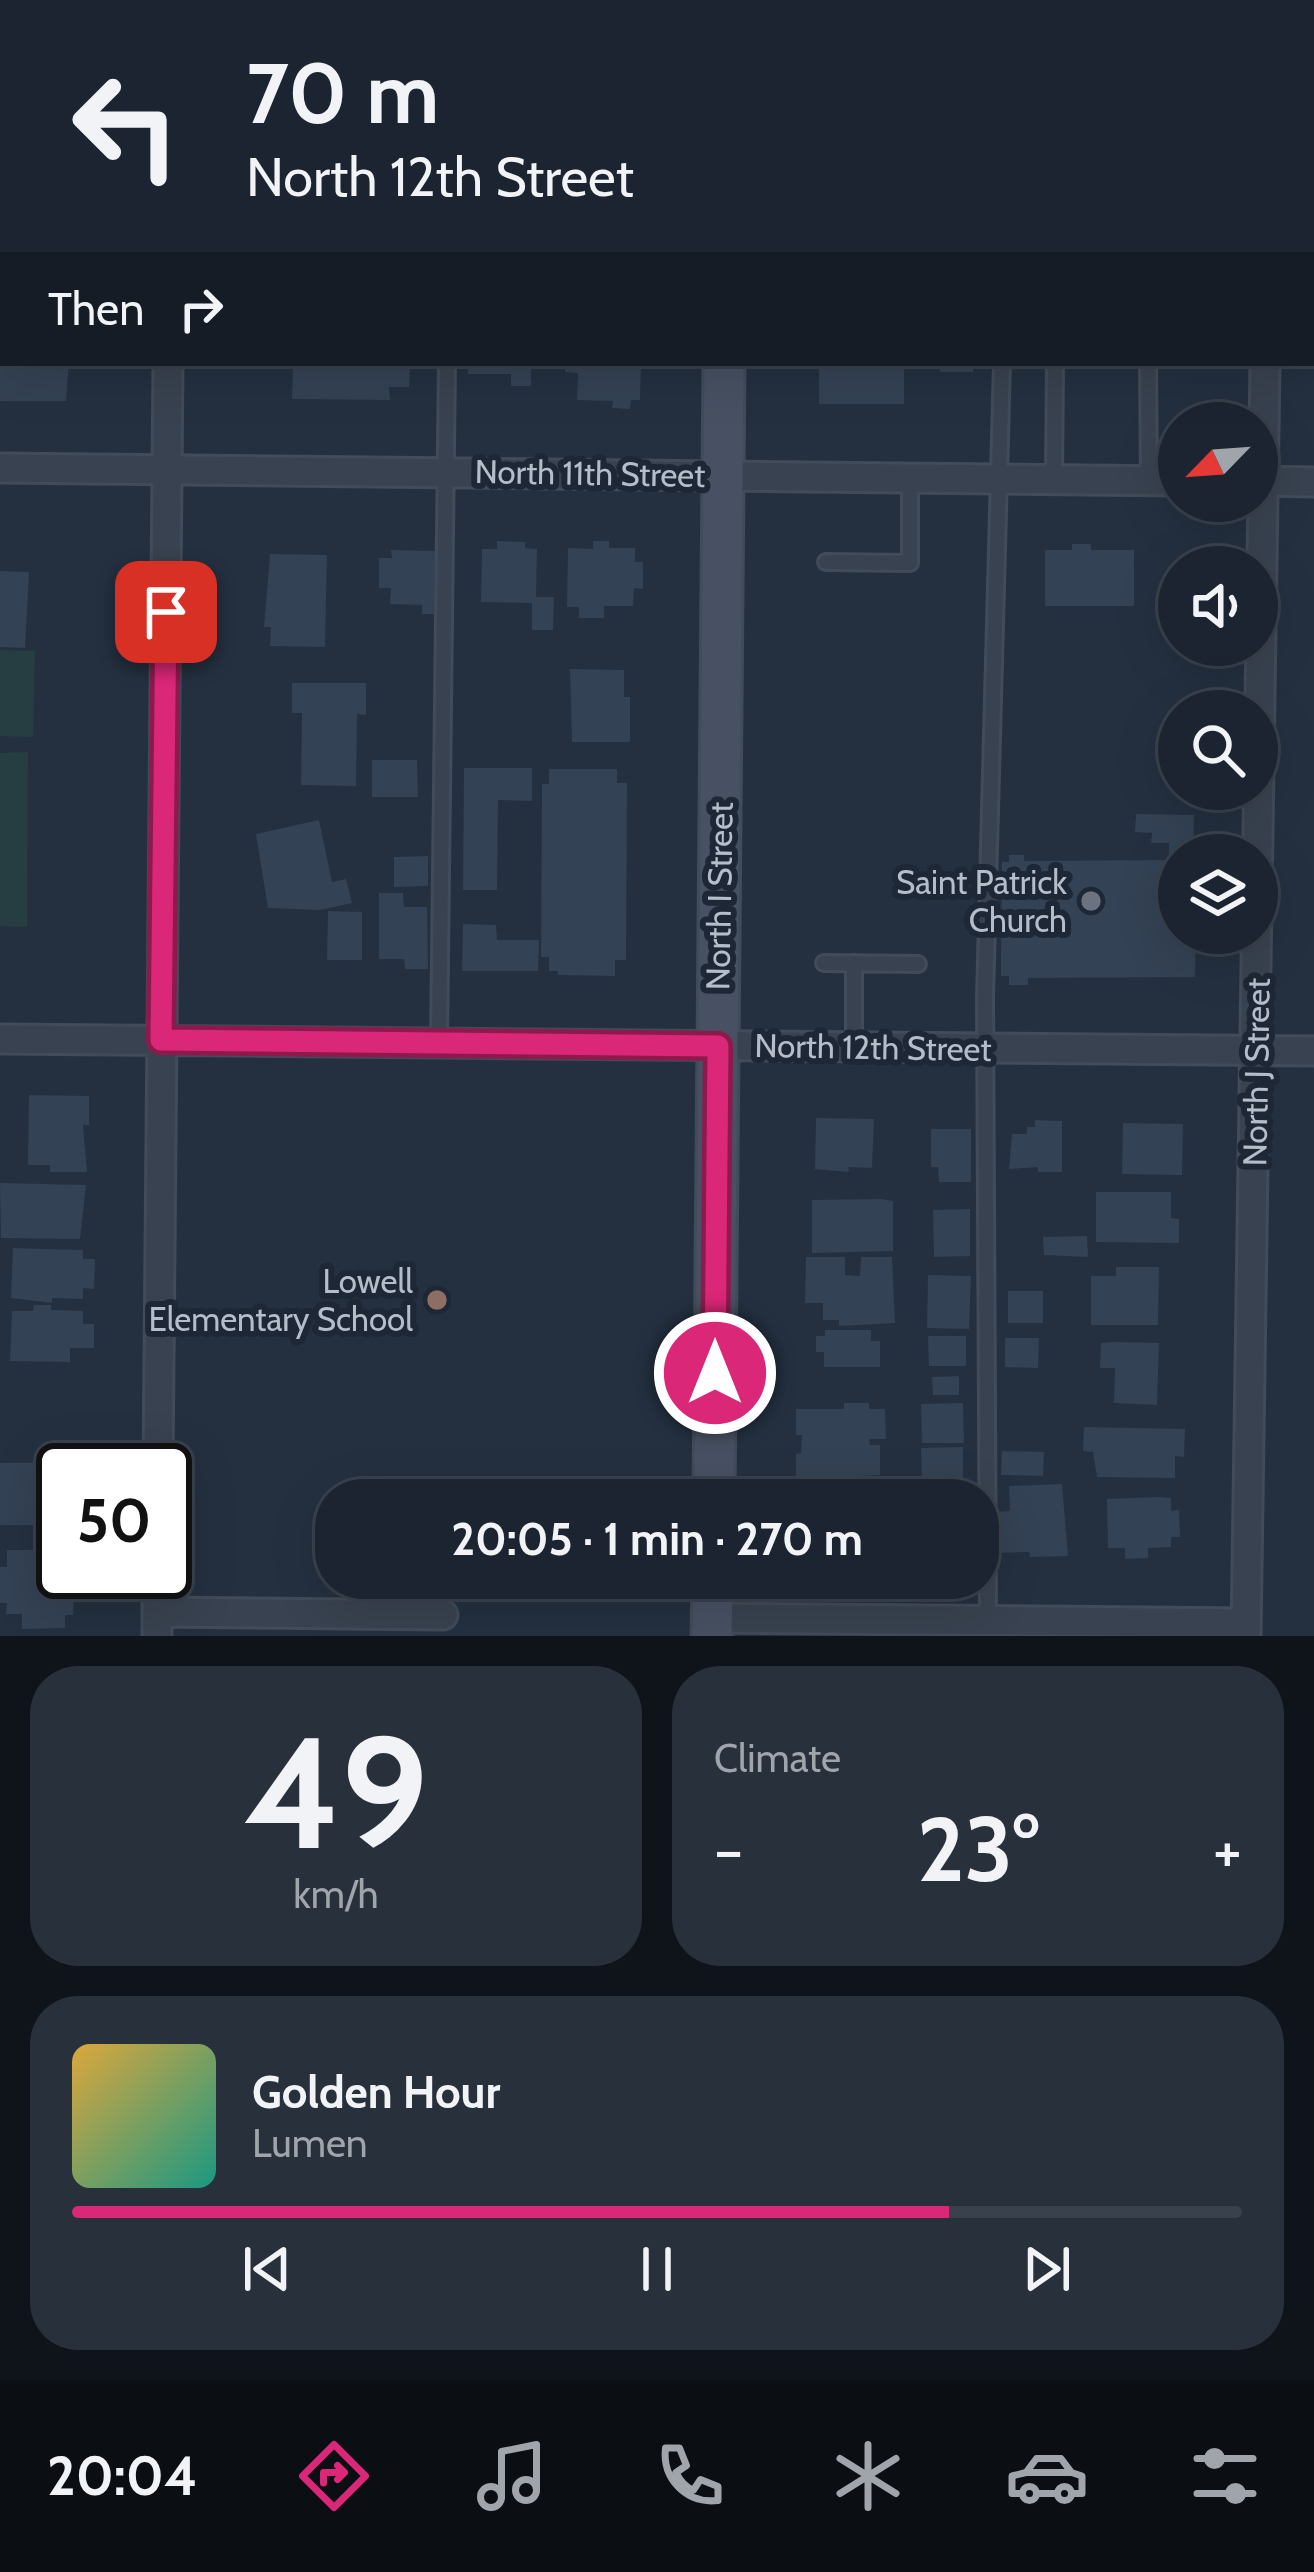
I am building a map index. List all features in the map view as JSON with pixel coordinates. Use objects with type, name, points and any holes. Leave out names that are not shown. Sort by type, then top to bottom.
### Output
[{"type":"main road","name":"North I Street","points":[[714,1479],[724,366]]},
{"type":"street","points":[[158,1443],[168,366]]},
{"type":"street","name":"North J Street","points":[[1264,402],[1265,366]]},
{"type":"street","name":"North 11th Street","points":[[0,468],[1158,480]]},
{"type":"street","points":[[1278,482],[1314,482]]},
{"type":"street","name":"North J Street","points":[[1245,1629],[1261,522]]},
{"type":"street","name":"North 12th Street","points":[[0,1039],[1314,1051]]},
{"type":"street","points":[[157,1624],[234,1613],[442,1625]]},
{"type":"street","points":[[713,1627],[988,1620],[1245,1629]]},
{"type":"lane","points":[[439,1043],[447,366]]},
{"type":"lane","points":[[988,1620],[985,998],[1002,366]]},
{"type":"lane","points":[[1054,479],[1055,366]]},
{"type":"lane","points":[[1148,366],[1149,480]]},
{"type":"lane","points":[[826,562],[910,563],[910,477]]},
{"type":"lane","points":[[854,963],[854,1047]]},
{"type":"lane","points":[[824,964],[918,964]]},
{"type":"green space","points":[[0,650],[35,651],[33,737],[0,736]]},
{"type":"green space","points":[[28,752],[27,927],[0,926],[0,753]]},
{"type":"building","points":[[0,366],[69,366],[66,401],[0,401]]},
{"type":"building","points":[[293,366],[410,366],[409,387],[389,387],[390,400],[292,399]]},
{"type":"building","points":[[468,366],[531,366],[531,386],[511,386],[511,374],[468,374]]},
{"type":"building","points":[[565,366],[641,366],[640,400],[631,400],[630,409],[612,408],[613,401],[577,400],[578,373],[565,372]]},
{"type":"building","points":[[819,366],[904,366],[904,404],[819,404]]},
{"type":"building","points":[[940,366],[973,366],[973,372],[940,372]]},
{"type":"building","points":[[497,541],[525,542],[525,548],[537,549],[536,597],[554,597],[553,630],[532,630],[532,603],[481,602],[482,549],[497,549]]},
{"type":"building","points":[[593,541],[609,541],[609,548],[635,548],[635,562],[643,562],[643,589],[634,588],[633,606],[604,606],[604,618],[579,618],[579,607],[567,607],[568,548],[593,549]]},
{"type":"building","points":[[1072,544],[1091,544],[1091,550],[1134,550],[1134,606],[1045,606],[1045,550],[1072,550]]},
{"type":"building","points":[[391,550],[435,551],[434,614],[422,614],[422,605],[390,604],[391,588],[379,588],[379,558],[392,558]]},
{"type":"building","points":[[270,554],[327,555],[325,647],[270,646],[271,627],[264,627]]},
{"type":"building","points":[[0,571],[29,572],[25,648],[0,647]]},
{"type":"building","points":[[570,669],[624,670],[624,697],[630,697],[630,742],[572,742]]},
{"type":"building","points":[[292,683],[366,683],[366,715],[357,714],[356,786],[301,785],[302,713],[292,713]]},
{"type":"building","points":[[372,760],[417,760],[418,797],[372,797]]},
{"type":"building","points":[[464,768],[532,768],[532,801],[498,800],[497,890],[463,890]]},
{"type":"building","points":[[549,769],[617,769],[617,783],[627,783],[626,960],[615,960],[615,976],[558,975],[558,971],[549,971],[549,957],[541,957],[542,784],[549,784]]},
{"type":"building","points":[[1136,814],[1194,815],[1194,834],[1158,834],[1158,843],[1151,843],[1152,833],[1135,832]]},
{"type":"building","points":[[319,820],[332,882],[346,879],[352,903],[320,910],[268,908],[256,834]]},
{"type":"building","name":"Saint Patrick Church","points":[[1009,855],[1024,855],[1024,861],[1158,860],[1158,954],[1196,954],[1195,977],[1028,978],[1028,985],[1009,985],[1009,976],[1001,976],[1001,955],[1002,862],[1009,862]]},
{"type":"building","points":[[428,856],[428,886],[394,887],[394,857]]},
{"type":"building","points":[[379,893],[403,893],[404,907],[427,907],[428,969],[405,969],[404,959],[379,959]]},
{"type":"building","points":[[328,911],[362,912],[362,960],[327,960]]},
{"type":"building","points":[[463,924],[496,925],[497,940],[539,940],[538,971],[462,971]]},
{"type":"building","points":[[29,1095],[89,1096],[89,1125],[83,1125],[87,1172],[50,1172],[50,1165],[28,1165]]},
{"type":"building","points":[[816,1118],[874,1119],[872,1168],[815,1169]]},
{"type":"building","points":[[1035,1120],[1062,1121],[1062,1172],[1038,1172],[1038,1167],[1009,1169],[1012,1134],[1027,1134]]},
{"type":"building","points":[[1123,1123],[1183,1124],[1182,1175],[1122,1174]]},
{"type":"building","points":[[931,1129],[971,1129],[971,1182],[939,1182],[938,1167],[931,1167]]},
{"type":"building","points":[[0,1183],[86,1185],[80,1239],[1,1238]]},
{"type":"building","points":[[1096,1192],[1171,1192],[1171,1218],[1179,1219],[1179,1243],[1096,1242]]},
{"type":"building","points":[[812,1200],[893,1201],[893,1251],[812,1253]]},
{"type":"building","points":[[970,1209],[970,1256],[934,1257],[933,1210]]},
{"type":"building","points":[[1087,1236],[1088,1257],[1044,1255],[1043,1237]]},
{"type":"building","points":[[13,1248],[83,1250],[83,1259],[95,1259],[94,1289],[83,1288],[83,1299],[52,1298],[52,1303],[11,1298]]},
{"type":"building","points":[[806,1257],[845,1257],[845,1275],[860,1276],[861,1257],[892,1257],[895,1323],[839,1326],[839,1320],[823,1320],[823,1303],[805,1303]]},
{"type":"building","points":[[1116,1267],[1159,1267],[1158,1325],[1091,1325],[1091,1276],[1116,1276]]},
{"type":"building","points":[[928,1275],[971,1276],[969,1329],[927,1328]]},
{"type":"building","points":[[1008,1291],[1043,1291],[1043,1323],[1008,1323]]},
{"type":"building","points":[[34,1305],[83,1311],[83,1324],[94,1324],[94,1348],[70,1348],[70,1362],[10,1361],[12,1311],[33,1311]]},
{"type":"building","points":[[825,1330],[871,1330],[871,1341],[880,1341],[880,1367],[824,1367],[824,1352],[816,1352],[816,1336],[825,1336]]},
{"type":"building","points":[[928,1336],[966,1336],[966,1366],[929,1366]]},
{"type":"building","points":[[1005,1338],[1039,1338],[1038,1368],[1005,1367]]},
{"type":"building","points":[[1101,1343],[1159,1343],[1157,1405],[1114,1403],[1115,1368],[1100,1368]]},
{"type":"building","points":[[959,1376],[959,1395],[933,1395],[932,1377]]},
{"type":"building","points":[[844,1403],[869,1403],[869,1409],[885,1409],[886,1439],[869,1439],[870,1445],[880,1445],[880,1475],[796,1479],[802,1435],[796,1435],[796,1409],[844,1409]]},
{"type":"building","points":[[963,1403],[964,1443],[922,1443],[921,1404]]},
{"type":"building","points":[[1084,1427],[1185,1429],[1184,1457],[1175,1456],[1175,1478],[1097,1477],[1093,1452],[1083,1451]]},
{"type":"building","points":[[963,1447],[963,1479],[922,1479],[921,1448]]},
{"type":"building","points":[[1002,1451],[1044,1452],[1043,1476],[1001,1475]]},
{"type":"building","points":[[0,1463],[36,1463],[36,1525],[0,1525]]},
{"type":"building","points":[[1062,1484],[1068,1556],[999,1553],[999,1512],[1010,1511],[1009,1486]]},
{"type":"building","points":[[1171,1498],[1171,1511],[1179,1510],[1180,1537],[1171,1537],[1171,1547],[1148,1548],[1148,1558],[1125,1559],[1125,1548],[1108,1548],[1107,1499]]},
{"type":"building","points":[[7,1550],[36,1550],[36,1599],[74,1599],[73,1615],[65,1615],[65,1628],[22,1629],[22,1614],[6,1614],[7,1603],[0,1603],[0,1567],[7,1567]]},
{"type":"place","name":"Saint Patrick Church","points":[[1091,901]]},
{"type":"place","name":"Lowell Elementary School","points":[[437,1300]]},
{"type":"route","points":[[166,612],[161,1040],[718,1046],[715,1373]]}]
